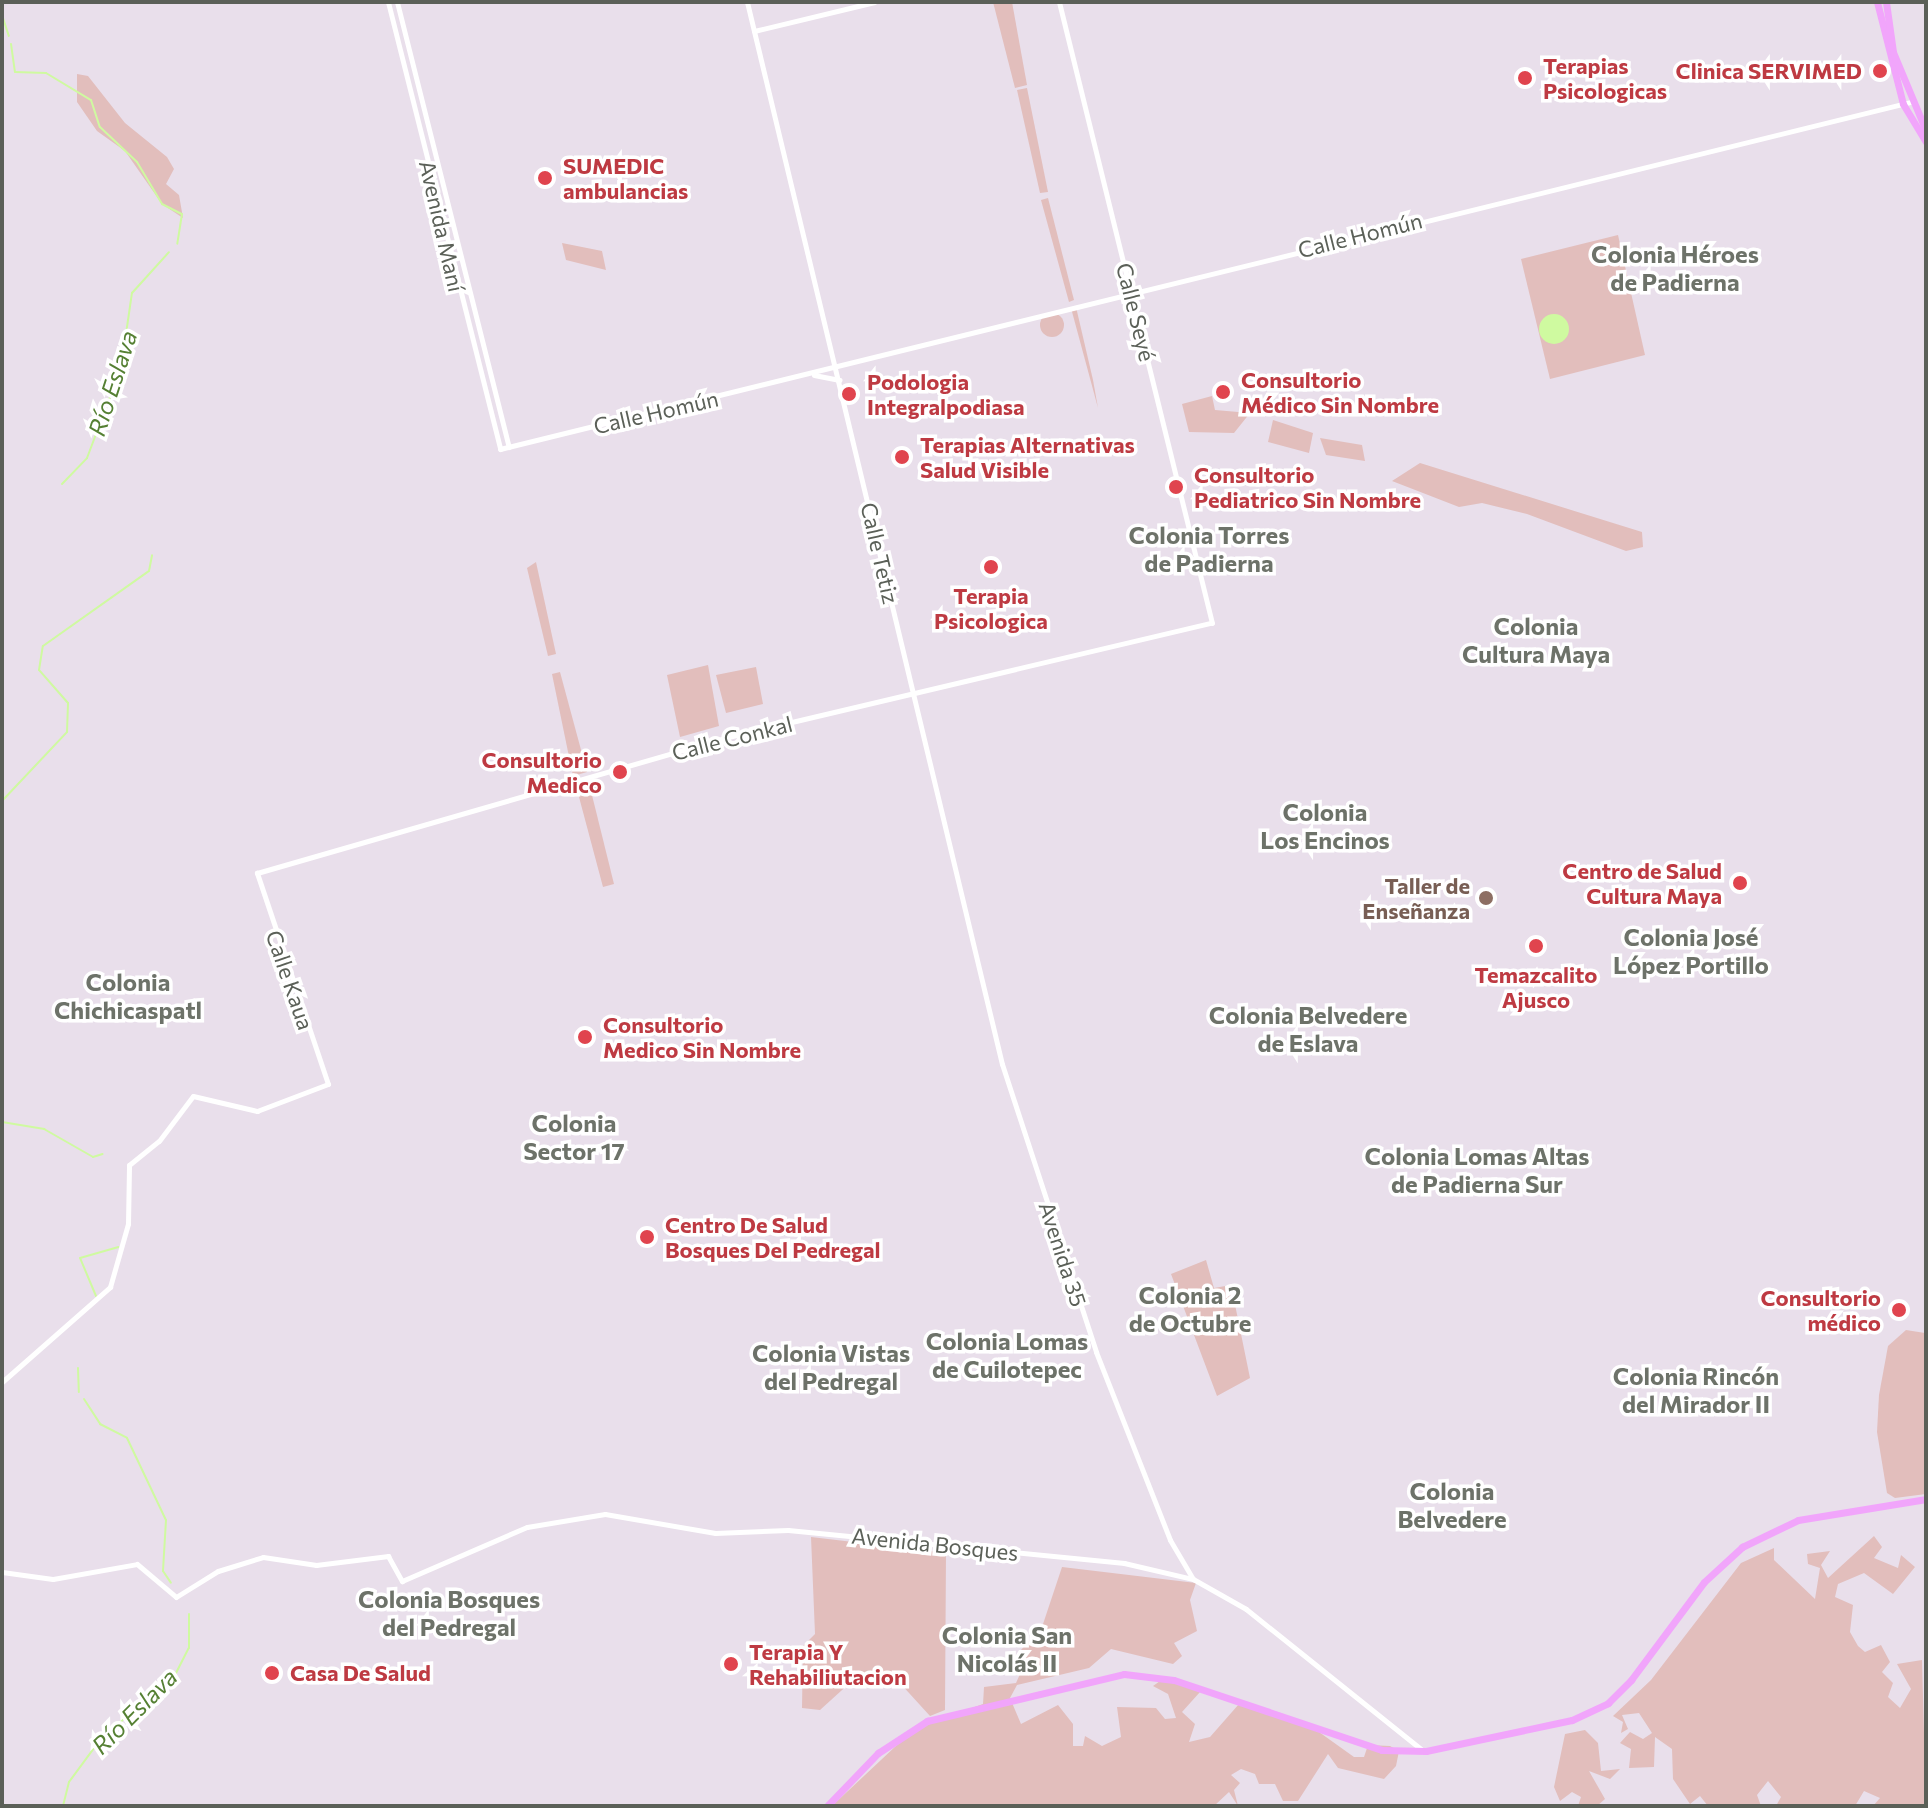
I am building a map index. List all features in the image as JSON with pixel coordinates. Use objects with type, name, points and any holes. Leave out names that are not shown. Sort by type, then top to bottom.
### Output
[{"type":"main road","points":[[1877,2],[1907,103],[1926,142]]},
{"type":"main road","points":[[1886,2],[1907,103],[1926,131]]},
{"type":"main road","points":[[827,1806],[878,1753],[927,1721],[1124,1674],[1174,1680],[1371,1748],[1423,1751],[1590,1713],[1631,1680],[1704,1582],[1742,1547],[1798,1520],[1926,1499]]},
{"type":"street","name":"Avenida Maní","points":[[388,2],[500,449]]},
{"type":"street","name":"Avenida Maní","points":[[397,2],[509,447]]},
{"type":"street","name":"Calle Tetiz","points":[[747,2],[1015,1103]]},
{"type":"street","points":[[754,31],[875,2]]},
{"type":"street","name":"Calle Seyé","points":[[1059,2],[1212,623]]},
{"type":"street","name":"Calle Homún","points":[[500,449],[813,375],[834,362],[1907,103]]},
{"type":"street","name":"Calle Homún","points":[[813,375],[840,380]]},
{"type":"street","name":"Calle Conkal","points":[[257,873],[681,749],[1212,623]]},
{"type":"street","name":"Calle Kaua","points":[[2,1382],[106,1293],[128,1224],[129,1165],[159,1141],[193,1096],[257,1111],[328,1084],[257,873]]},
{"type":"street","name":"Avenida 35","points":[[1015,1103],[1101,1365],[1170,1540],[1193,1579]]},
{"type":"street","name":"Avenida Bosques","points":[[2,1572],[53,1579],[137,1564],[171,1595],[193,1589],[218,1571],[263,1557],[316,1565],[388,1556],[402,1581],[527,1527],[605,1514],[715,1533],[800,1530],[1119,1563],[1193,1579],[1289,1641],[1423,1751]]},
{"type":"shaded area","points":[[993,2],[1012,2],[1027,85],[1015,88]]},
{"type":"shaded area","points":[[77,74],[88,76],[125,123],[167,157],[174,169],[166,184],[179,195],[183,218],[162,204],[125,151],[97,131],[77,102]]},
{"type":"shaded area","points":[[1027,88],[1048,192],[1040,193],[1017,90]]},
{"type":"shaded area","points":[[1048,198],[1074,300],[1069,302],[1041,200]]},
{"type":"shaded area","points":[[1618,235],[1645,355],[1550,379],[1521,259]]},
{"type":"shaded area","points":[[562,243],[602,251],[606,270],[566,260]]},
{"type":"shaded area","points":[[1076,307],[1093,380],[1098,408],[1071,308]]},
{"type":"shaded area","points":[[1052,313],[1060,317],[1064,325],[1060,333],[1052,337],[1044,333],[1040,325],[1044,317]]},
{"type":"shaded area","points":[[1554,314],[1565,318],[1569,329],[1565,340],[1554,344],[1543,340],[1539,329],[1543,318]]},
{"type":"shaded area","points":[[1212,396],[1215,410],[1250,413],[1234,433],[1189,432],[1182,404]]},
{"type":"shaded area","points":[[1273,420],[1313,433],[1309,453],[1268,442]]},
{"type":"shaded area","points":[[1320,438],[1362,445],[1365,461],[1326,455]]},
{"type":"shaded area","points":[[1420,463],[1642,532],[1643,547],[1626,551],[1527,514],[1482,503],[1459,507],[1392,481]]},
{"type":"shaded area","points":[[536,562],[556,654],[548,656],[527,568]]},
{"type":"shaded area","points":[[708,665],[719,726],[680,737],[667,675]]},
{"type":"shaded area","points":[[756,667],[763,704],[726,713],[716,675]]},
{"type":"shaded area","points":[[560,672],[587,772],[573,776],[552,674]]},
{"type":"shaded area","points":[[588,779],[614,884],[603,887],[575,782]]},
{"type":"shaded area","points":[[1206,1260],[1214,1288],[1231,1285],[1250,1378],[1217,1396],[1171,1274]]},
{"type":"shaded area","points":[[1906,1330],[1925,1333],[1926,1494],[1895,1498],[1887,1493],[1877,1432],[1879,1395],[1888,1346]]},
{"type":"shaded area","points":[[1874,1536],[1882,1547],[1874,1558],[1898,1568],[1901,1555],[1915,1567],[1893,1594],[1864,1573],[1838,1584],[1835,1597],[1853,1605],[1850,1632],[1858,1646],[1865,1652],[1881,1645],[1890,1662],[1882,1672],[1893,1683],[1888,1697],[1900,1708],[1911,1689],[1897,1664],[1922,1660],[1926,1806],[1873,1806],[1880,1798],[1864,1791],[1855,1806],[1776,1806],[1781,1797],[1768,1781],[1757,1795],[1761,1806],[1708,1806],[1700,1796],[1690,1804],[1673,1779],[1672,1749],[1655,1737],[1654,1767],[1629,1768],[1631,1749],[1620,1743],[1630,1732],[1643,1739],[1652,1733],[1639,1713],[1622,1715],[1628,1729],[1621,1733],[1623,1722],[1613,1716],[1651,1680],[1741,1563],[1774,1548],[1774,1560],[1815,1599],[1820,1568],[1808,1564],[1807,1554],[1830,1551],[1821,1565],[1828,1578]]},
{"type":"shaded area","points":[[811,1537],[946,1553],[945,1710],[930,1716],[899,1682],[882,1675],[852,1681],[820,1710],[802,1708],[803,1646],[815,1634]]},
{"type":"shaded area","points":[[1062,1567],[1196,1583],[1190,1600],[1197,1631],[1174,1643],[1182,1656],[1173,1664],[1111,1649],[1089,1668],[1017,1685],[1010,1698],[1021,1724],[1058,1705],[1073,1724],[1073,1746],[1083,1746],[1085,1736],[1102,1746],[1121,1737],[1117,1707],[1156,1708],[1165,1719],[1176,1718],[1168,1694],[1153,1686],[1163,1679],[1200,1692],[1182,1712],[1195,1724],[1189,1742],[1210,1737],[1239,1704],[1319,1732],[1354,1757],[1364,1757],[1368,1745],[1390,1746],[1399,1751],[1396,1766],[1384,1779],[1338,1768],[1328,1754],[1298,1801],[1283,1801],[1275,1784],[1259,1784],[1255,1774],[1241,1769],[1231,1775],[1240,1783],[1234,1790],[1238,1806],[1229,1792],[1214,1806],[832,1806],[914,1729],[983,1704],[984,1687],[1016,1683],[1020,1674],[1011,1662],[1043,1624]]},
{"type":"shaded area","points":[[1585,1730],[1598,1743],[1601,1771],[1620,1769],[1610,1779],[1589,1771],[1605,1799],[1597,1806],[1578,1806],[1581,1797],[1572,1792],[1560,1801],[1554,1787],[1565,1734]]},
{"type":"waterway","name":"Río Eslava","points":[[2,15],[9,36]]},
{"type":"waterway","name":"Río Eslava","points":[[11,44],[15,72],[46,73],[91,100],[100,127],[137,162],[162,204],[182,214],[177,244]]},
{"type":"waterway","name":"Río Eslava","points":[[62,484],[87,458],[121,368],[132,293],[169,252]]},
{"type":"waterway","name":"Río Eslava","points":[[2,801],[67,732],[68,703],[39,670],[43,646],[149,571],[152,555]]},
{"type":"waterway","name":"Río Eslava","points":[[2,1122],[44,1129],[93,1157],[103,1154]]},
{"type":"waterway","name":"Río Eslava","points":[[96,1296],[80,1258],[118,1247]]},
{"type":"waterway","name":"Río Eslava","points":[[78,1368],[79,1392]]},
{"type":"waterway","name":"Río Eslava","points":[[84,1399],[100,1424],[127,1438],[166,1520],[163,1571],[171,1583]]},
{"type":"waterway","name":"Río Eslava","points":[[63,1806],[69,1782],[100,1740],[176,1673],[189,1648],[189,1614]]},
{"type":"place","name":"Clinica SERVIMED","points":[[1880,71]]},
{"type":"place","name":"Terapias Psicologicas","points":[[1525,78]]},
{"type":"place","name":"SUMEDIC ambulancias","points":[[545,178]]},
{"type":"place","name":"Consultorio Médico Sin Nombre","points":[[1223,392]]},
{"type":"place","name":"Podologia Integralpodiasa","points":[[849,394]]},
{"type":"place","name":"Terapias Alternativas Salud Visible","points":[[902,457]]},
{"type":"place","name":"Consultorio Pediatrico Sin Nombre","points":[[1176,487]]},
{"type":"place","name":"Terapia Psicologica","points":[[991,567]]},
{"type":"place","name":"Consultorio Medico","points":[[620,772]]},
{"type":"place","name":"Centro de Salud Cultura Maya","points":[[1740,883]]},
{"type":"place","name":"Taller de Enseñanza","points":[[1486,898]]},
{"type":"place","name":"Temazcalito Ajusco","points":[[1536,946]]},
{"type":"place","name":"Consultorio Medico Sin Nombre","points":[[585,1037]]},
{"type":"place","name":"Centro De Salud Bosques Del Pedregal","points":[[647,1237]]},
{"type":"place","name":"Consultorio médico","points":[[1899,1310]]},
{"type":"place","name":"Terapia Y Rehabiliutacion","points":[[731,1664]]},
{"type":"place","name":"Casa De Salud","points":[[272,1673]]},
{"type":"district","name":"Colonia Héroes de Padierna","points":[[1675,268]]},
{"type":"district","name":"Colonia Torres de Padierna","points":[[1209,549]]},
{"type":"district","name":"Colonia Cultura Maya","points":[[1536,640]]},
{"type":"district","name":"Colonia Los Encinos","points":[[1325,826]]},
{"type":"district","name":"Colonia José López Portillo","points":[[1691,951]]},
{"type":"district","name":"Colonia Chichicaspatl","points":[[128,996]]},
{"type":"district","name":"Colonia Belvedere de Eslava","points":[[1308,1029]]},
{"type":"district","name":"Colonia Sector 17","points":[[574,1137]]},
{"type":"district","name":"Colonia Lomas Altas de Padierna Sur","points":[[1477,1170]]},
{"type":"district","name":"Colonia 2 de Octubre","points":[[1190,1309]]},
{"type":"district","name":"Colonia Lomas de Cuilotepec","points":[[1007,1355]]},
{"type":"district","name":"Colonia Vistas del Pedregal","points":[[831,1367]]},
{"type":"district","name":"Colonia Rincón del Mirador II","points":[[1696,1390]]},
{"type":"district","name":"Colonia Belvedere","points":[[1452,1505]]},
{"type":"district","name":"Colonia Bosques del Pedregal","points":[[449,1613]]},
{"type":"district","name":"Colonia San Nicolás II","points":[[1007,1649]]}]
